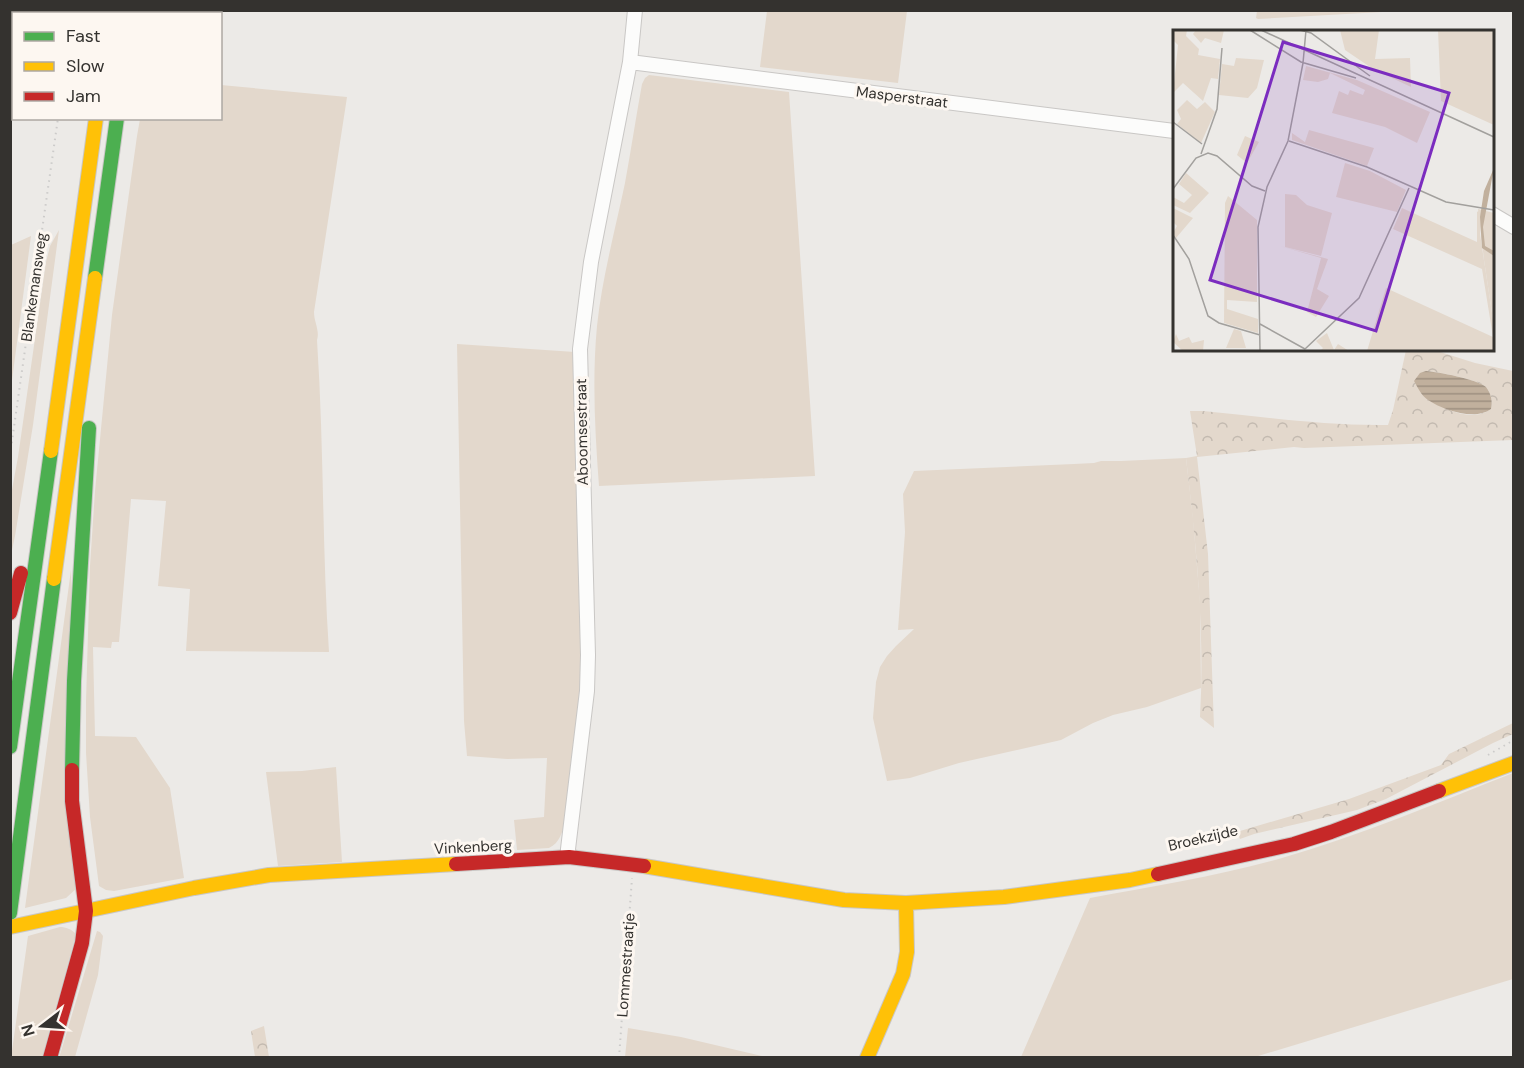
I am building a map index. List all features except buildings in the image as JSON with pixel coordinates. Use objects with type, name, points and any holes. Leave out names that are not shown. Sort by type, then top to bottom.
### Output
[{"type":"main road","points":[[10,747],[96,120]]},
{"type":"main road","points":[[10,913],[117,120]]},
{"type":"main road","points":[[50,1058],[80,952],[86,911],[72,801],[72,752],[95,282]]},
{"type":"main road","points":[[10,613],[46,481]]},
{"type":"main road","name":"Broekzijde","points":[[906,903],[1004,897],[1053,891],[1130,880],[1213,863],[1294,844],[1331,832],[1514,763]]},
{"type":"main road","name":"Vinkenberg","points":[[10,927],[194,888],[269,875],[569,857],[634,864],[844,900],[906,903]]},
{"type":"main road","points":[[867,1058],[903,974],[907,951],[906,903]]},
{"type":"street","name":"Aboomsestraat","points":[[569,857],[568,849],[588,679],[580,350],[591,262],[630,62],[635,10]]},
{"type":"street","name":"Masperstraat","points":[[630,62],[1173,131]]},
{"type":"street","points":[[1494,215],[1514,227]]},
{"type":"path","name":"Blankemansweg","points":[[10,455],[58,120]]},
{"type":"path","points":[[1481,760],[1494,750],[1514,740]]},
{"type":"path","name":"Lommestraatje","points":[[619,1058],[632,872]]},
{"type":"green space","points":[[1257,10],[1400,11],[1258,19],[1256,18]]},
{"type":"green space","points":[[767,11],[907,11],[898,83],[760,67]]},
{"type":"green space","points":[[649,75],[789,92],[815,476],[599,486],[595,406],[597,326],[642,84]]},
{"type":"green space","points":[[222,85],[347,97],[314,312],[318,333],[329,652],[186,651],[190,589],[158,586],[166,501],[131,499],[119,642],[112,642],[111,648],[93,647],[95,736],[136,737],[170,788],[184,878],[114,891],[99,886],[90,817],[86,701],[90,566],[112,315],[140,120],[222,120]]},
{"type":"green space","points":[[59,230],[33,425],[11,555],[11,495],[46,262],[50,246]]},
{"type":"green space","points":[[31,236],[11,388],[11,245]]},
{"type":"green space","points":[[457,344],[575,352],[582,597],[582,706],[566,820],[558,840],[549,848],[517,850],[514,820],[544,817],[547,758],[507,759],[467,756],[464,721]]},
{"type":"green space","points":[[1406,351],[1437,351],[1475,363],[1513,371],[1513,440],[1294,447],[1197,457],[1208,554],[1214,728],[1200,717],[1200,619],[1186,458],[1197,456],[1190,411],[1318,423],[1388,425]],"holes":[[[1426,371],[1458,376],[1486,387],[1492,403],[1491,409],[1484,413],[1467,415],[1427,399]]]},
{"type":"green space","points":[[1186,458],[1200,603],[1201,688],[1147,707],[1113,715],[1061,740],[959,763],[910,778],[887,781],[873,718],[876,682],[880,667],[887,656],[914,629],[898,630],[905,532],[903,494],[914,471]]},
{"type":"green space","points":[[71,570],[77,888],[66,898],[25,908]]},
{"type":"green space","points":[[1513,723],[1513,734],[1386,799],[1357,810],[1240,839],[1238,834],[1240,831],[1349,799],[1441,765],[1449,754]]},
{"type":"green space","points":[[336,767],[342,862],[278,866],[266,772]]},
{"type":"green space","points":[[1513,773],[1513,979],[1255,1057],[1021,1057],[1090,898],[1210,875],[1282,858],[1370,829]]},
{"type":"green space","points":[[60,927],[76,934],[42,1057],[11,1058],[28,936]]},
{"type":"green space","points":[[97,931],[103,936],[98,975],[75,1057],[59,1058]]},
{"type":"green space","points":[[264,1026],[269,1057],[255,1057],[251,1031]]},
{"type":"green space","points":[[628,1028],[681,1037],[766,1057],[625,1057]]},
{"type":"shaded area","points":[[1426,371],[1457,376],[1481,384],[1486,387],[1490,395],[1491,409],[1477,414],[1468,414],[1434,404],[1423,396],[1414,381],[1420,373]]},
{"type":"traffic: fast","points":[[95,278],[117,120]]},
{"type":"traffic: fast","points":[[72,770],[74,681],[89,428]]},
{"type":"traffic: fast","points":[[10,747],[51,451]]},
{"type":"traffic: fast","points":[[10,913],[54,579]]},
{"type":"traffic: slow","points":[[51,451],[96,120]]},
{"type":"traffic: slow","points":[[54,579],[95,278]]},
{"type":"traffic: slow","points":[[1439,791],[1514,763]]},
{"type":"traffic: slow","points":[[10,927],[194,888],[269,875],[456,864]]},
{"type":"traffic: slow","points":[[644,866],[844,900],[906,903],[1004,897],[1158,874]]},
{"type":"traffic: slow","points":[[867,1058],[903,974],[907,952],[906,903]]},
{"type":"traffic: jam","points":[[10,613],[21,573]]},
{"type":"traffic: jam","points":[[50,1058],[82,943],[86,911],[72,801],[72,770]]},
{"type":"traffic: jam","points":[[1158,874],[1294,844],[1439,791]]},
{"type":"traffic: jam","points":[[456,864],[569,857],[644,866]]}]
